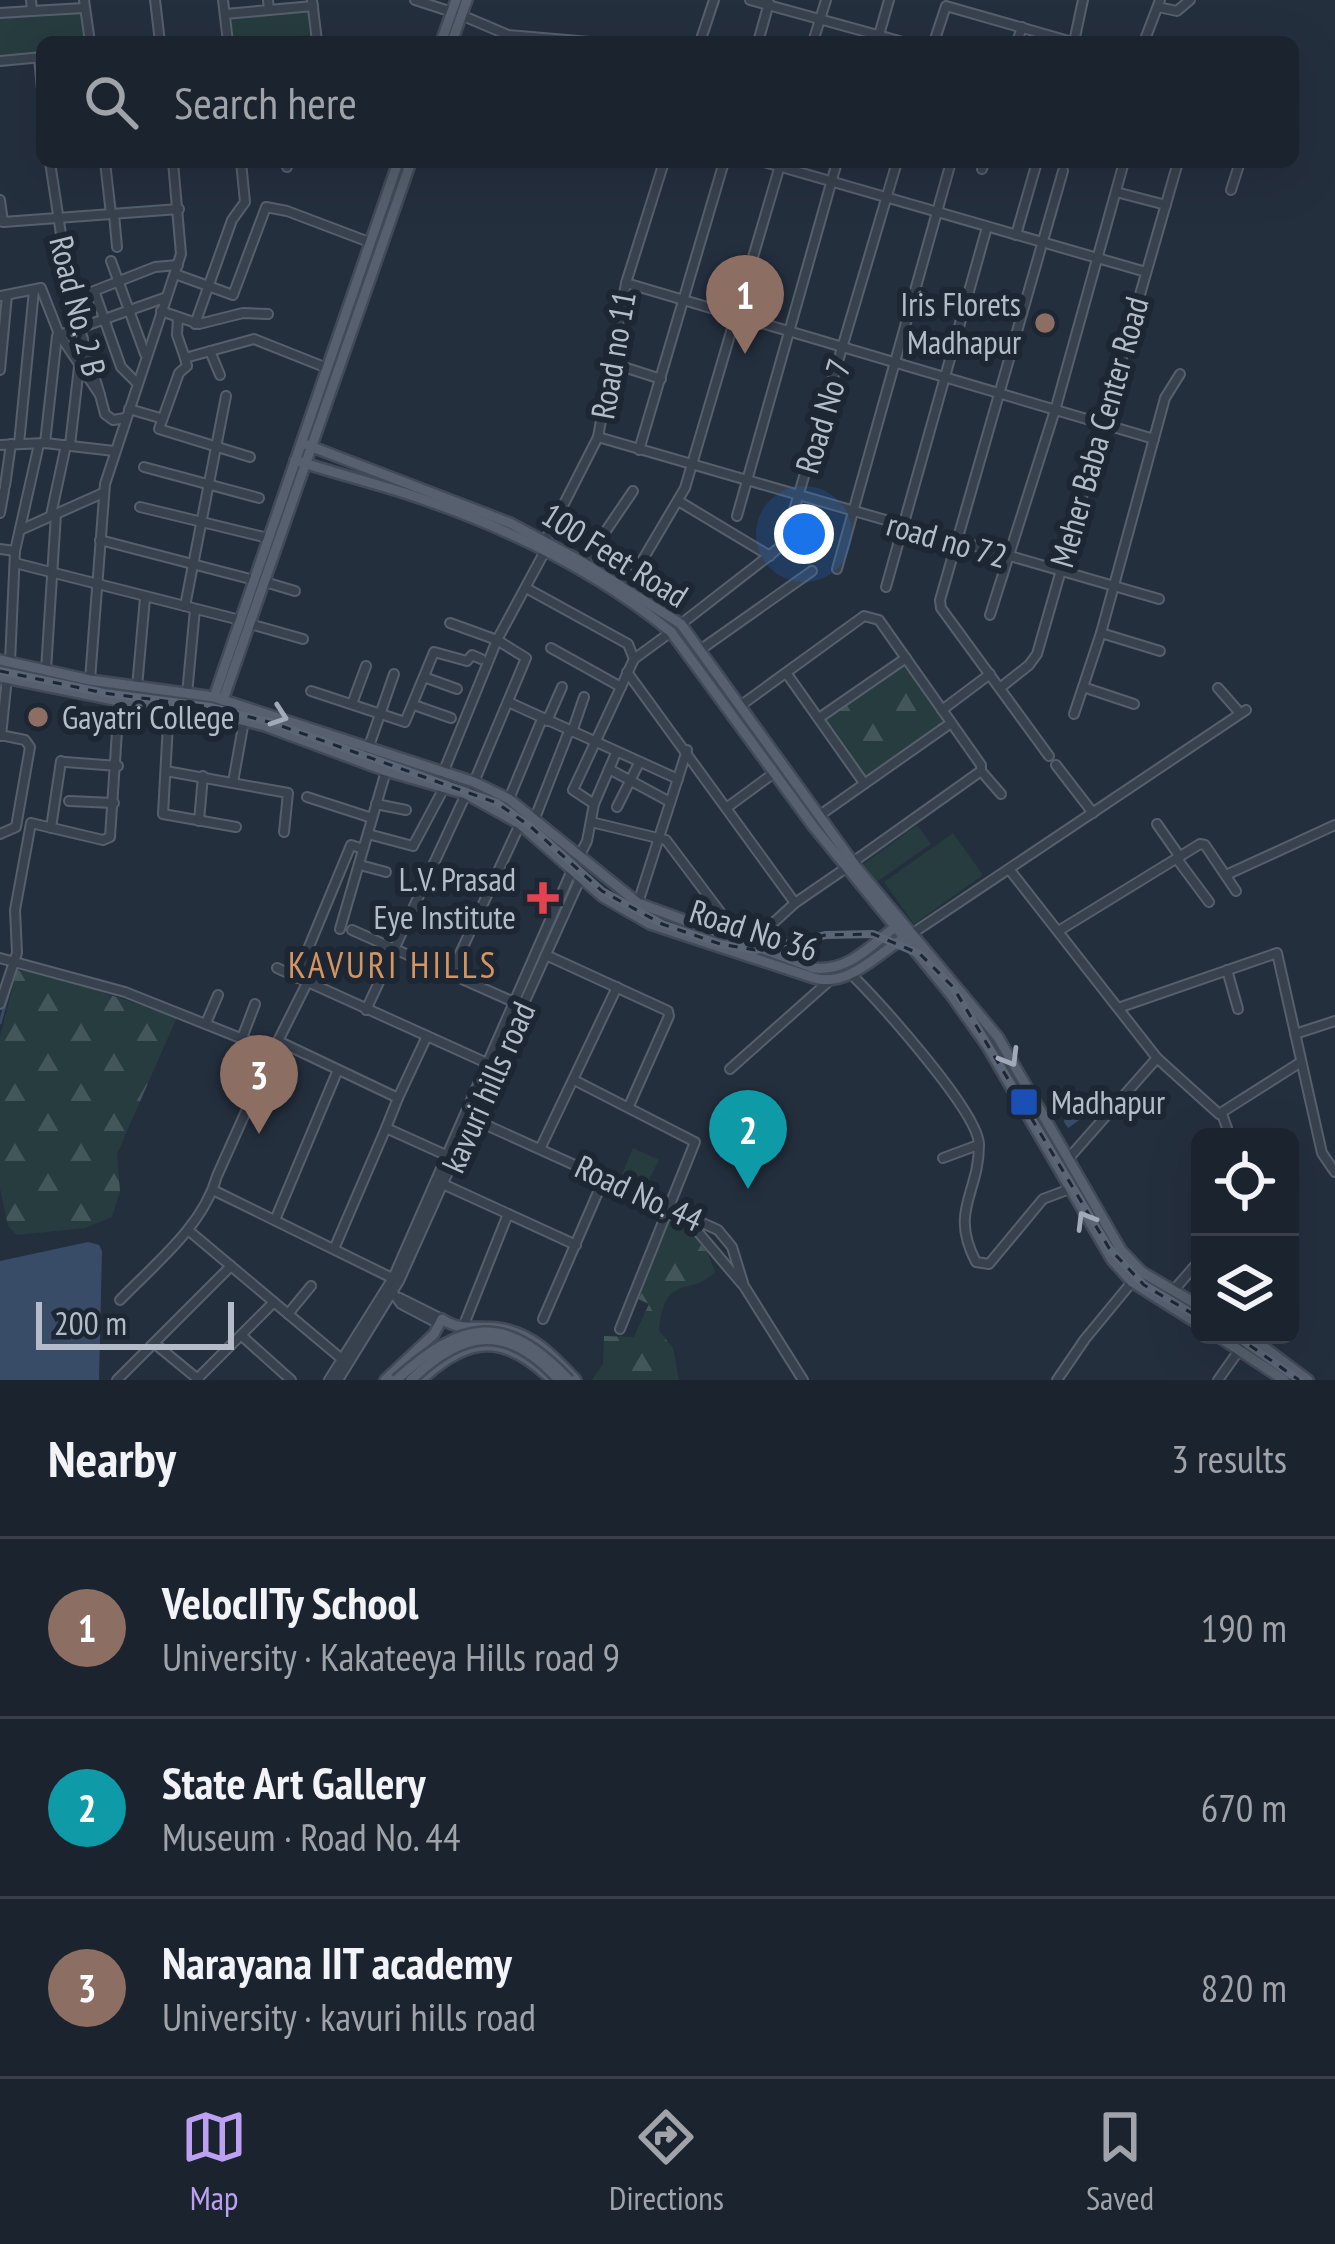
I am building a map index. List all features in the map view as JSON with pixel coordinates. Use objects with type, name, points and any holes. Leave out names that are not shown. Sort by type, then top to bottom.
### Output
[{"type":"main road","points":[[453,36],[456,0]]},
{"type":"main road","points":[[444,36],[467,0]]},
{"type":"main road","points":[[307,444],[327,368],[396,168]]},
{"type":"main road","points":[[219,699],[409,168]]},
{"type":"main road","name":"100 Feet Road","points":[[307,444],[495,517],[640,607],[671,632],[740,706],[820,815],[850,865]]},
{"type":"main road","points":[[259,581],[268,538],[301,462]]},
{"type":"main road","name":"100 Feet Road","points":[[301,462],[429,501],[545,546],[584,563],[681,624],[775,773],[908,936]]},
{"type":"main road","name":"Road No 36","points":[[5,661],[90,680],[219,699],[474,782],[535,818],[638,903],[828,970],[845,965],[898,925]]},
{"type":"main road","name":"Road No 36","points":[[3,677],[244,721],[466,794],[520,824],[627,912],[667,931],[829,982],[852,974],[878,952],[908,936]]},
{"type":"main road","points":[[667,931],[673,918]]},
{"type":"main road","points":[[908,936],[998,1037],[1121,1250],[1142,1272],[1191,1301]]},
{"type":"main road","points":[[908,936],[987,1046],[1097,1240],[1132,1282],[1191,1320]]},
{"type":"main road","points":[[1175,1311],[1185,1298]]},
{"type":"main road","points":[[441,1322],[524,1334],[543,1346],[573,1380]]},
{"type":"main road","points":[[441,1322],[476,1346]]},
{"type":"main road","points":[[385,1380],[441,1322]]},
{"type":"main road","points":[[396,1380],[447,1340],[488,1331],[520,1338],[573,1380]]},
{"type":"main road","points":[[410,1380],[446,1349],[476,1339],[515,1344],[534,1354],[555,1380]]},
{"type":"main road","points":[[1231,1344],[1284,1380]]},
{"type":"main road","points":[[1259,1344],[1308,1380]]},
{"type":"main road","points":[[421,1380],[448,1356],[476,1346],[516,1351],[555,1380]]},
{"type":"street","points":[[154,0],[159,36]]},
{"type":"street","points":[[223,0],[227,36]]},
{"type":"street","points":[[415,0],[520,36]]},
{"type":"street","points":[[702,36],[714,0]]},
{"type":"street","points":[[750,0],[871,36]]},
{"type":"street","points":[[815,36],[826,0]]},
{"type":"street","points":[[874,36],[889,0]]},
{"type":"street","points":[[1074,36],[1083,0]]},
{"type":"street","points":[[1146,36],[1159,3],[1177,11],[1190,0]]},
{"type":"street","points":[[224,14],[313,3],[316,36]]},
{"type":"street","points":[[760,36],[769,3]]},
{"type":"street","points":[[936,36],[946,3],[1054,36]]},
{"type":"street","points":[[0,13],[32,5],[84,4],[89,36]]},
{"type":"street","points":[[1019,36],[1022,26]]},
{"type":"street","points":[[0,61],[36,57]]},
{"type":"street","name":"Road No. 2 B","points":[[51,168],[71,300],[100,395]]},
{"type":"street","points":[[106,168],[117,247]]},
{"type":"street","points":[[90,680],[104,492],[182,245],[174,168]]},
{"type":"street","points":[[195,324],[232,220],[245,202],[242,168]]},
{"type":"street","name":"Road no 11","points":[[443,772],[497,640],[598,436],[626,283],[662,168]]},
{"type":"street","points":[[639,449],[722,168]]},
{"type":"street","points":[[626,588],[680,502],[694,465],[779,168]]},
{"type":"street","points":[[792,168],[1145,272]]},
{"type":"street","points":[[737,516],[836,168]]},
{"type":"street","name":"Road No 7","points":[[681,624],[784,544],[895,168]]},
{"type":"street","points":[[837,569],[949,168]]},
{"type":"street","points":[[1016,235],[1035,168]]},
{"type":"street","points":[[990,615],[1056,407],[1122,168]]},
{"type":"street","name":"Meher Baba Center Road","points":[[1000,688],[1034,660],[1176,168]]},
{"type":"street","points":[[1231,190],[1238,168]]},
{"type":"street","points":[[1048,756],[940,604],[1063,171]]},
{"type":"street","points":[[1116,192],[1166,205]]},
{"type":"street","points":[[0,200],[3,222],[179,209]]},
{"type":"street","points":[[228,316],[266,207],[369,242]]},
{"type":"street","points":[[886,586],[987,227]]},
{"type":"street","points":[[111,261],[146,355]]},
{"type":"street","points":[[71,300],[155,267],[177,270],[232,296]]},
{"type":"street","points":[[626,283],[1154,439]]},
{"type":"street","points":[[0,370],[4,295],[41,288],[59,334],[100,395],[109,418],[127,413],[160,418]]},
{"type":"street","points":[[0,512],[34,290]]},
{"type":"street","points":[[95,293],[121,367],[137,382]]},
{"type":"street","points":[[59,334],[166,298]]},
{"type":"street","points":[[161,311],[195,324],[268,314]]},
{"type":"street","points":[[178,317],[178,339],[188,364],[160,418],[160,431],[250,457]]},
{"type":"street","points":[[5,661],[15,551],[42,443],[59,334]]},
{"type":"street","points":[[185,358],[254,339],[327,368]]},
{"type":"street","points":[[209,351],[220,375]]},
{"type":"street","points":[[611,363],[661,380]]},
{"type":"street","points":[[46,670],[53,515],[80,366]]},
{"type":"street","points":[[1074,714],[1101,634],[1165,398],[1180,374]]},
{"type":"street","points":[[187,694],[193,564],[226,396]]},
{"type":"street","name":"road no 72","points":[[598,436],[1159,599]]},
{"type":"street","points":[[10,444],[114,451]]},
{"type":"street","points":[[144,467],[259,498]]},
{"type":"street","points":[[584,563],[633,491]]},
{"type":"street","points":[[20,530],[104,492]]},
{"type":"street","points":[[680,502],[770,556]]},
{"type":"street","points":[[140,507],[268,538]]},
{"type":"street","points":[[100,540],[295,591]]},
{"type":"street","points":[[0,548],[15,551]]},
{"type":"street","points":[[15,562],[303,639]]},
{"type":"street","points":[[700,650],[812,571]]},
{"type":"street","points":[[526,588],[628,644],[634,658]]},
{"type":"street","points":[[137,688],[145,598]]},
{"type":"street","points":[[740,706],[869,615],[879,620],[1000,794]]},
{"type":"street","points":[[450,623],[497,640],[526,658],[474,782]]},
{"type":"street","points":[[594,804],[573,790],[592,742],[634,658],[671,632]]},
{"type":"street","points":[[1101,634],[1160,651]]},
{"type":"street","points":[[551,648],[621,687]]},
{"type":"street","points":[[311,691],[405,722],[434,652],[467,661],[471,655],[481,658]]},
{"type":"street","points":[[818,718],[906,658]]},
{"type":"street","points":[[352,704],[366,666]]},
{"type":"street","points":[[627,672],[729,806],[795,903]]},
{"type":"street","points":[[368,750],[394,674]]},
{"type":"street","points":[[787,674],[864,783]]},
{"type":"street","points":[[942,710],[990,674]]},
{"type":"street","points":[[0,834],[16,827],[30,747],[25,740],[0,735],[3,677]]},
{"type":"street","points":[[424,677],[457,689]]},
{"type":"street","points":[[509,799],[562,687]]},
{"type":"street","points":[[1083,687],[1134,704]]},
{"type":"street","points":[[908,936],[1243,712],[1217,688]]},
{"type":"street","points":[[535,818],[584,697]]},
{"type":"street","points":[[0,1004],[18,940],[15,910],[31,823],[107,840],[118,766],[119,701]]},
{"type":"street","points":[[508,702],[678,778]]},
{"type":"street","points":[[414,705],[451,718]]},
{"type":"street","points":[[169,706],[163,814],[236,826]]},
{"type":"street","points":[[233,782],[244,721]]},
{"type":"street","points":[[820,815],[951,723]]},
{"type":"street","points":[[638,903],[687,750]]},
{"type":"street","points":[[579,856],[616,753]]},
{"type":"street","points":[[51,827],[63,762],[118,766]]},
{"type":"street","points":[[617,807],[639,763]]},
{"type":"street","points":[[1056,765],[1093,813]]},
{"type":"street","points":[[609,769],[670,802]]},
{"type":"street","points":[[166,771],[290,795],[284,832]]},
{"type":"street","points":[[340,928],[386,771]]},
{"type":"street","points":[[591,822],[671,844],[746,944],[795,903],[981,771]]},
{"type":"street","points":[[729,806],[775,773]]},
{"type":"street","points":[[199,821],[203,776]]},
{"type":"street","points":[[368,834],[413,846],[445,787]]},
{"type":"street","points":[[366,1010],[466,794]]},
{"type":"street","points":[[307,797],[372,818]]},
{"type":"street","points":[[69,801],[114,803]]},
{"type":"street","points":[[376,803],[406,810]]},
{"type":"street","points":[[452,973],[520,824]]},
{"type":"street","points":[[1157,824],[1209,902]]},
{"type":"street","points":[[1226,875],[1335,826]]},
{"type":"street","points":[[1060,930],[1200,844],[1236,891]]},
{"type":"street","points":[[296,978],[352,845],[363,848]]},
{"type":"street","points":[[360,866],[386,872]]},
{"type":"street","points":[[1009,869],[1157,1058],[1214,1112],[1222,1114],[1301,1062]]},
{"type":"street","name":"kavuri hills road","points":[[396,1279],[445,1185],[489,1064],[576,874]]},
{"type":"street","name":"kavuri hills road","points":[[333,1380],[393,1294],[448,1156],[546,955],[566,896]]},
{"type":"street","points":[[352,930],[516,1003]]},
{"type":"street","points":[[1121,1007],[1277,953],[1322,1153],[1335,1172]]},
{"type":"street","points":[[546,955],[666,1010],[669,1016],[629,1106]]},
{"type":"street","points":[[0,958],[109,986],[272,1052]]},
{"type":"street","name":"kavuri hills road","points":[[277,968],[489,1064]]},
{"type":"street","points":[[1221,1008],[1238,1006],[1227,970]]},
{"type":"street","points":[[852,974],[885,1008],[950,1092],[980,1144],[963,1235],[979,1264],[988,1264],[1043,1199],[1067,1190]]},
{"type":"street","points":[[730,1069],[829,982]]},
{"type":"street","points":[[120,1300],[188,1230],[215,1191],[217,1176],[307,983]]},
{"type":"street","points":[[541,1147],[617,987]]},
{"type":"street","points":[[206,1023],[218,995]]},
{"type":"street","points":[[242,1038],[255,1004]]},
{"type":"street","points":[[1295,1034],[1335,1021]]},
{"type":"street","points":[[334,1249],[427,1036]]},
{"type":"street","points":[[278,1041],[398,1098]]},
{"type":"street","points":[[1068,1160],[1157,1058]]},
{"type":"street","points":[[274,1220],[337,1072]]},
{"type":"street","points":[[574,1080],[694,1142],[676,1209],[620,1329]]},
{"type":"street","points":[[1222,1114],[1227,1128]]},
{"type":"street","name":"Road No. 44","points":[[470,1117],[676,1209],[727,1237],[744,1286],[803,1380]]},
{"type":"street","name":"kavuri hills road","points":[[386,1128],[448,1156]]},
{"type":"street","points":[[943,1158],[980,1144]]},
{"type":"street","points":[[543,1319],[605,1176]]},
{"type":"street","points":[[445,1185],[576,1245]]},
{"type":"street","points":[[215,1191],[396,1279]]},
{"type":"street","points":[[676,1209],[744,1286]]},
{"type":"street","points":[[463,1328],[508,1214]]},
{"type":"street","points":[[188,1230],[346,1362]]},
{"type":"street","points":[[117,1380],[231,1266]]},
{"type":"street","points":[[1173,1291],[1191,1270]]},
{"type":"street","points":[[1057,1380],[1132,1282]]},
{"type":"street","points":[[288,1314],[311,1286]]},
{"type":"street","points":[[393,1294],[441,1322]]},
{"type":"street","points":[[154,1343],[198,1380],[274,1302]]},
{"type":"street","points":[[242,1336],[291,1380]]},
{"type":"street","points":[[1218,1380],[1240,1349]]},
{"type":"green space","points":[[311,8],[313,35],[231,36],[229,16]]},
{"type":"green space","points":[[84,13],[86,36],[36,36],[36,53],[0,56],[0,18]]},
{"type":"green space","points":[[904,663],[945,722],[865,777],[825,718]]},
{"type":"green space","points":[[917,825],[931,844],[875,883],[862,865]]},
{"type":"green space","points":[[953,833],[983,875],[914,924],[884,882]]},
{"type":"green space","points":[[17,970],[56,977],[177,1017],[117,1154],[120,1191],[112,1217],[85,1228],[17,1235],[8,1226],[0,1188],[0,1037]]},
{"type":"green space","points":[[633,1148],[659,1160],[645,1187],[621,1176]]},
{"type":"green space","points":[[673,1213],[707,1252],[715,1272],[672,1293],[662,1312],[659,1331],[673,1348],[679,1380],[592,1380],[603,1364],[604,1336],[634,1337],[649,1304],[636,1298]]},
{"type":"water","points":[[1071,1086],[1089,1113],[1068,1128],[1064,1122],[1067,1109],[1054,1099]]},
{"type":"water","points":[[88,1242],[102,1251],[99,1380],[0,1380],[0,1261]]},
{"type":"waterway","points":[[0,1023],[13,977]]},
{"type":"railway","points":[[0,671],[104,693],[211,707],[273,723],[497,803],[602,891],[662,924],[720,944],[755,950],[826,935],[873,934],[920,954],[953,987],[1109,1248],[1144,1285],[1191,1313]]},
{"type":"railway","points":[[1248,1344],[1299,1380]]},
{"type":"place","name":"Iris Florets Madhapur","points":[[1045,323]]},
{"type":"place","name":"VelocIITy School","points":[[745,354]]},
{"type":"place","name":"Gayatri College","points":[[38,717]]},
{"type":"place","name":"L.V. Prasad Eye Institute","points":[[543,898]]},
{"type":"place","name":"Madhapur","points":[[1024,1102]]},
{"type":"place","name":"Narayana IIT academy","points":[[259,1134]]},
{"type":"place","name":"State Art Gallery","points":[[748,1189]]},
{"type":"district","name":"KAVURI HILLS","points":[[393,965]]}]
